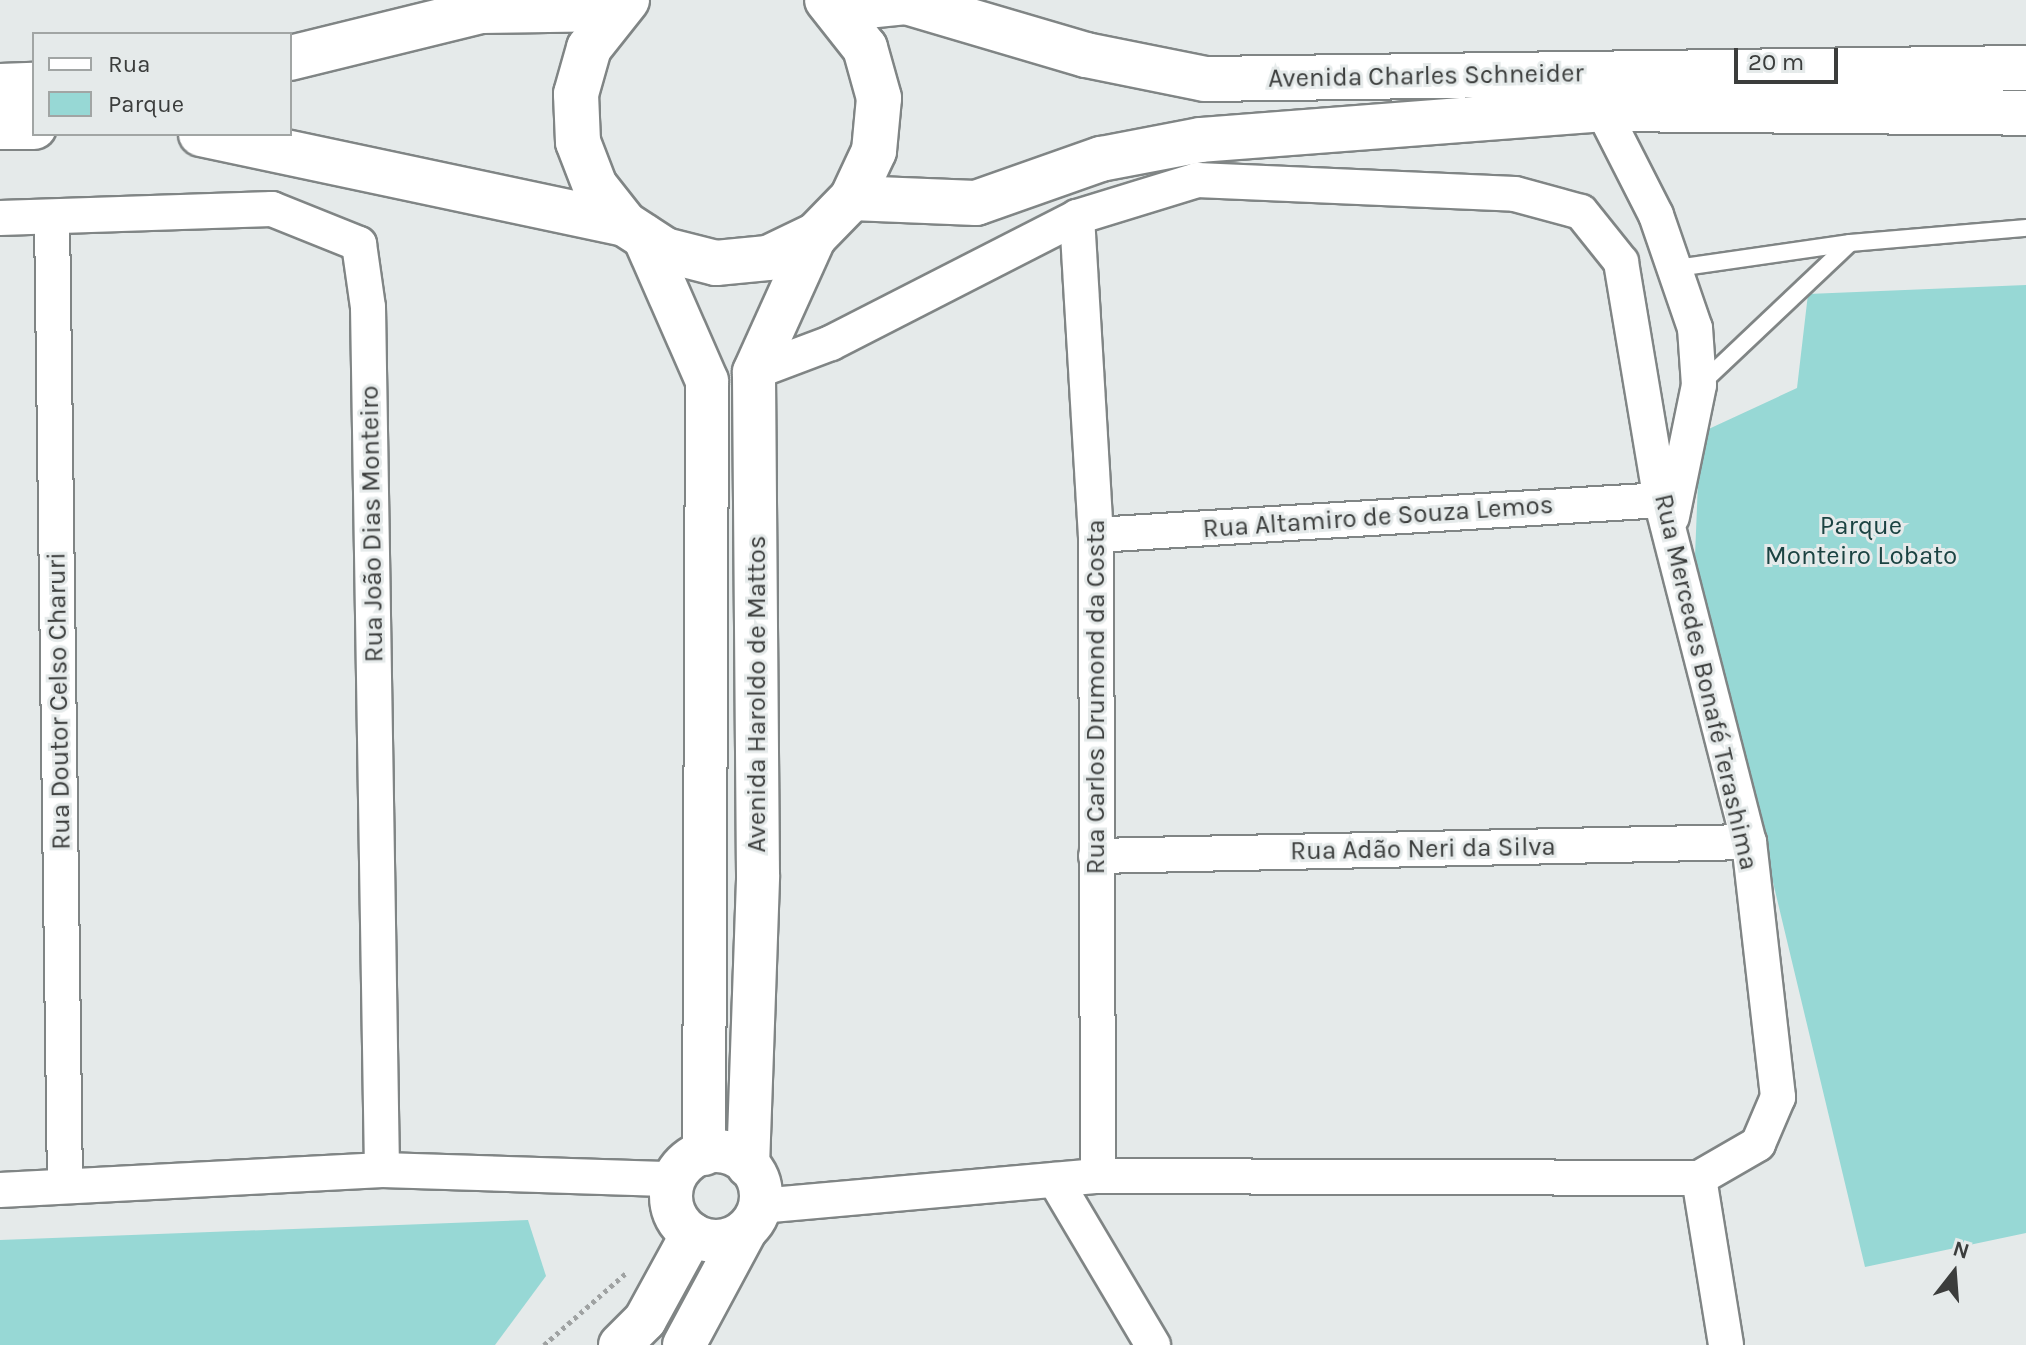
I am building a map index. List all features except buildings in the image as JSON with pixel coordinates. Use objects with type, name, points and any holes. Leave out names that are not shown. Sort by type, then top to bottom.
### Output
[{"type":"main road","name":"Avenida Charles Schneider","points":[[832,4],[906,2],[1086,55],[1205,79],[2026,68]]},
{"type":"main road","points":[[622,4],[589,48],[576,94],[578,142],[595,186],[634,229],[665,250],[716,263],[768,258],[816,235],[852,198],[874,151],[879,98],[865,48],[832,4]]},
{"type":"main road","points":[[292,58],[481,11],[622,4]]},
{"type":"main road","points":[[0,86],[32,85]]},
{"type":"main road","name":"Avenida Charles Schneider","points":[[852,198],[976,203],[1101,159],[1201,140],[1602,109],[2026,113]]},
{"type":"main road","points":[[0,127],[32,127]]},
{"type":"main road","points":[[210,136],[634,229]]},
{"type":"street","points":[[1602,109],[1677,268],[1695,328],[1699,385],[1669,533]]},
{"type":"street","name":"Rua Mercedes Bonafé Terashima","points":[[1077,217],[1197,180],[1515,194],[1581,212],[1621,262],[1661,500],[1749,842],[1778,1097],[1758,1144],[1699,1178]]},
{"type":"street","name":"Rua João Dias Monteiro","points":[[0,218],[272,209],[359,244],[368,307],[382,1170]]},
{"type":"street","points":[[754,372],[831,343],[1077,217]]},
{"type":"street","name":"Rua Carlos Drumond da Costa","points":[[1077,217],[1096,535],[1098,1176]]},
{"type":"street","name":"Rua Doutor Celso Charuri","points":[[52,218],[65,1184]]},
{"type":"street","name":"Avenida Haroldo de Mattos","points":[[634,229],[707,381],[688,1167]]},
{"type":"street","name":"Avenida Haroldo de Mattos","points":[[748,1166],[758,875],[754,372],[816,235]]},
{"type":"street","points":[[783,309],[831,343]]},
{"type":"street","name":"Rua Altamiro de Souza Lemos","points":[[1096,535],[1661,500]]},
{"type":"street","name":"Rua Adão Neri da Silva","points":[[1096,856],[1749,842]]},
{"type":"street","points":[[0,1190],[65,1184],[382,1170],[688,1167],[723,1152],[748,1166],[753,1218],[684,1345]]},
{"type":"street","points":[[688,1167],[672,1210],[692,1234],[720,1241],[753,1218],[1098,1176],[1699,1178],[1726,1345]]},
{"type":"street","points":[[1055,1180],[1153,1345]]},
{"type":"street","points":[[620,1345],[645,1320],[692,1234]]},
{"type":"lane","points":[[1677,268],[1850,243],[2026,228]]},
{"type":"lane","points":[[1699,385],[1850,243]]},
{"type":"path","points":[[544,1345],[637,1263]]},
{"type":"green space","name":"Parque Monteiro Lobato","points":[[2026,285],[2026,1233],[1865,1267],[1695,556],[1700,433],[1797,388],[1808,294]]},
{"type":"green space","points":[[528,1220],[546,1276],[495,1345],[0,1345],[0,1240]]}]
